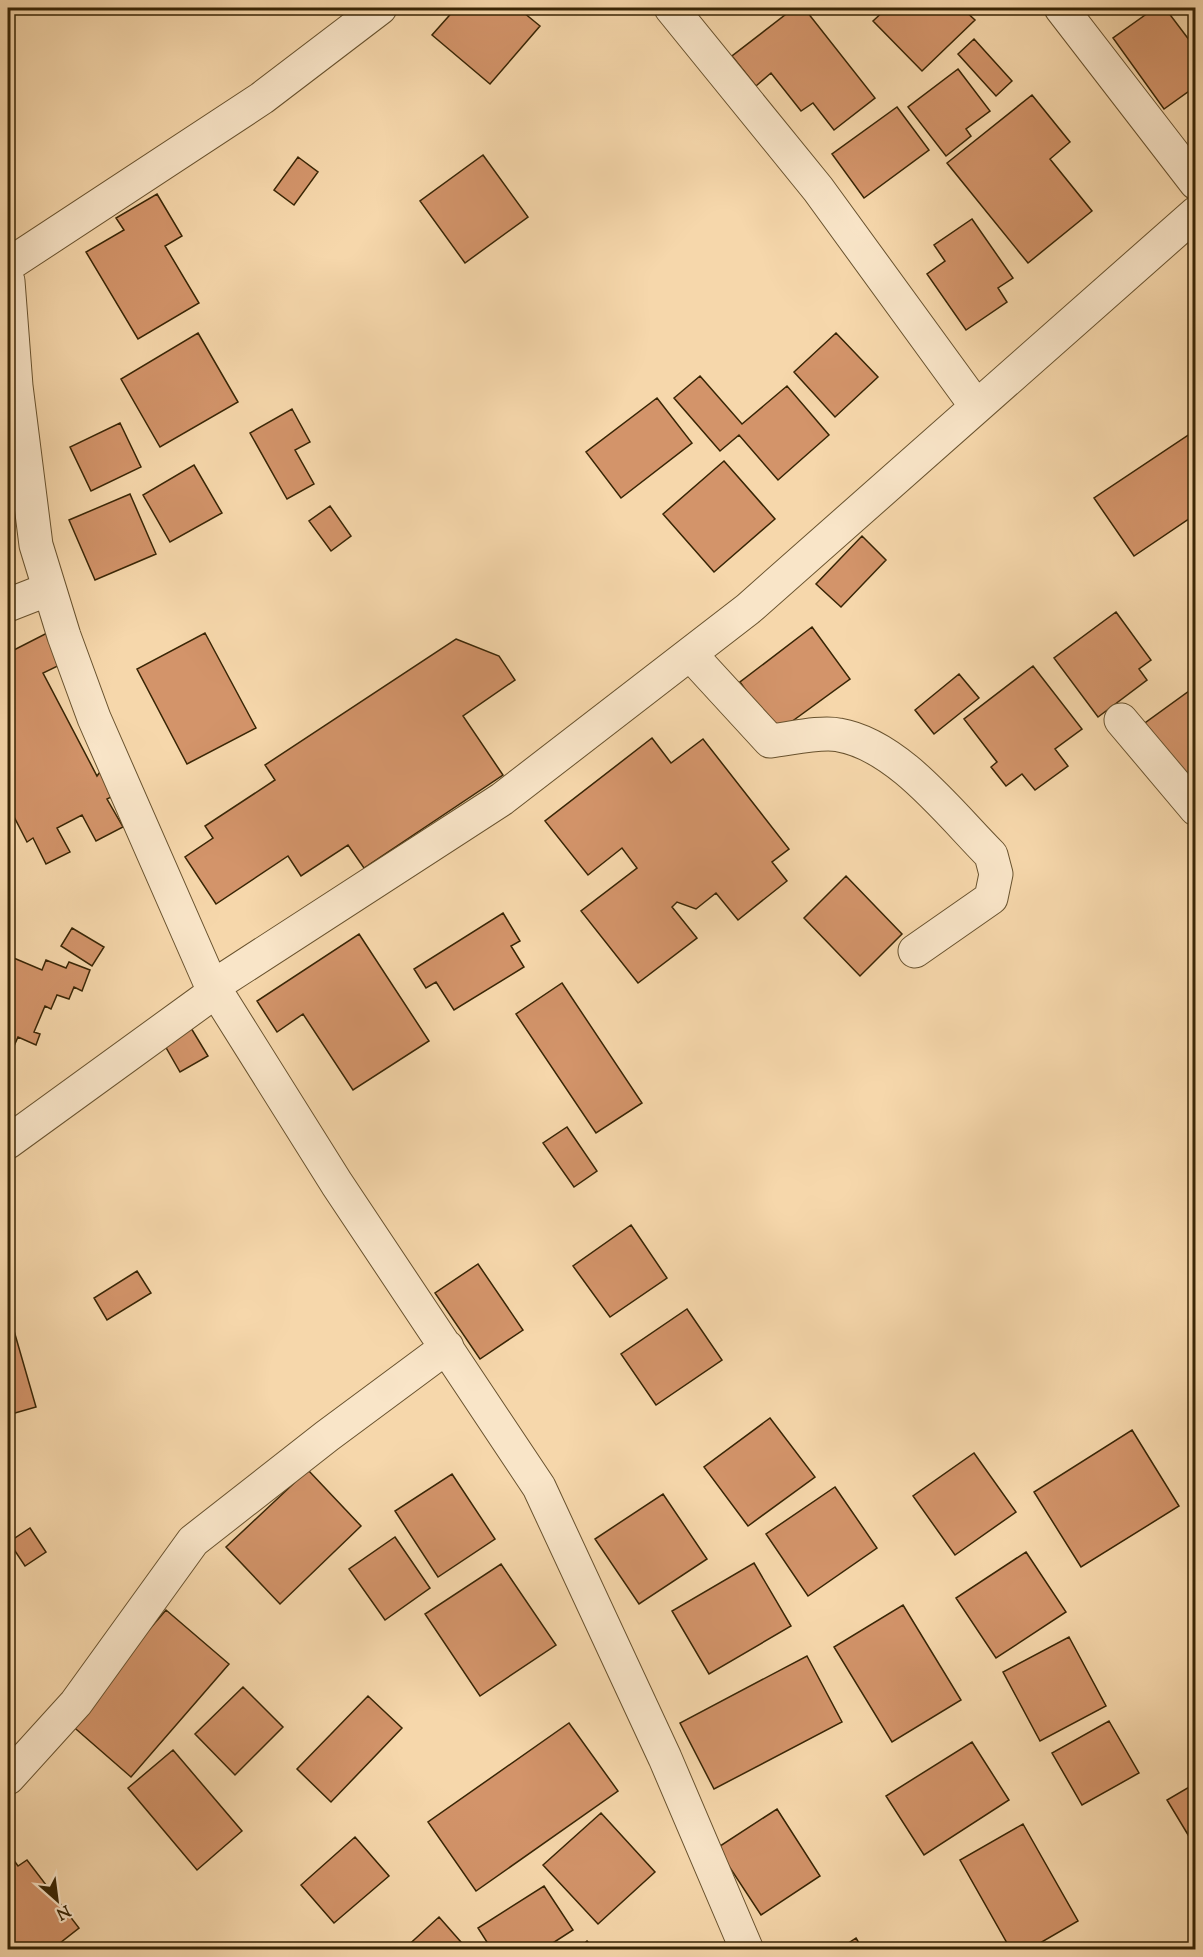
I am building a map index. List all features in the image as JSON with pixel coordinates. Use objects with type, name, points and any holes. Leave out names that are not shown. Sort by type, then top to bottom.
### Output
[{"type":"street","points":[[8,264],[262,98],[380,8]]},
{"type":"street","points":[[671,8],[818,189],[976,406]]},
{"type":"street","points":[[1061,8],[1196,183]]},
{"type":"street","points":[[8,1142],[214,989],[502,799],[691,655],[748,609],[1195,214]]},
{"type":"street","points":[[8,281],[12,387],[36,545],[94,718],[214,989],[337,1184],[539,1487],[665,1758],[747,1950]]},
{"type":"street","points":[[8,604],[49,589]]},
{"type":"street","points":[[691,655],[770,741],[838,734],[873,746],[903,767],[991,855],[996,874],[991,898],[915,951]]},
{"type":"street","points":[[1121,720],[1196,809]]},
{"type":"street","points":[[8,1778],[76,1703],[193,1541],[327,1436],[447,1347]]},
{"type":"building","points":[[456,8],[518,8],[540,26],[490,84],[432,35]]},
{"type":"building","points":[[794,8],[804,8],[875,98],[834,130],[813,103],[801,111],[771,73],[756,86],[732,56]]},
{"type":"building","points":[[887,8],[962,8],[975,20],[922,71],[873,21]]},
{"type":"building","points":[[1155,8],[1165,8],[1196,49],[1196,86],[1164,109],[1113,38]]},
{"type":"building","points":[[974,39],[1012,81],[996,96],[958,54]]},
{"type":"building","points":[[958,69],[990,111],[966,129],[971,136],[946,156],[908,107]]},
{"type":"building","points":[[1032,95],[1070,142],[1050,159],[1092,211],[1028,263],[947,163]]},
{"type":"building","points":[[897,107],[929,150],[864,198],[832,154]]},
{"type":"building","points":[[483,155],[528,217],[465,263],[420,201]]},
{"type":"building","points":[[298,157],[318,172],[294,205],[274,190]]},
{"type":"building","points":[[157,194],[182,236],[165,246],[199,303],[138,339],[86,252],[124,230],[116,218]]},
{"type":"building","points":[[972,219],[1013,278],[998,288],[1007,302],[966,330],[927,274],[945,261],[934,245]]},
{"type":"building","points":[[198,333],[238,402],[160,447],[121,379]]},
{"type":"building","points":[[836,333],[878,377],[835,417],[794,372]]},
{"type":"building","points":[[700,376],[742,424],[787,386],[829,435],[778,480],[739,435],[720,451],[674,398]]},
{"type":"building","points":[[657,398],[692,443],[621,498],[586,452]]},
{"type":"building","points":[[292,409],[310,442],[295,450],[314,484],[287,499],[250,433]]},
{"type":"building","points":[[120,423],[141,467],[91,491],[70,447]]},
{"type":"building","points":[[1196,430],[1196,514],[1134,556],[1094,498]]},
{"type":"building","points":[[724,461],[775,519],[714,572],[663,514]]},
{"type":"building","points":[[194,465],[222,513],[170,542],[143,495]]},
{"type":"building","points":[[130,494],[156,554],[95,580],[69,520]]},
{"type":"building","points":[[330,506],[351,536],[331,551],[309,521]]},
{"type":"building","points":[[862,536],[886,560],[841,607],[816,584]]},
{"type":"building","points":[[1116,612],[1151,660],[1139,669],[1147,680],[1098,717],[1054,658]]},
{"type":"building","points":[[812,627],[850,679],[776,733],[740,682]]},
{"type":"building","points":[[51,631],[66,662],[43,673],[97,776],[100,772],[113,796],[107,799],[123,827],[96,841],[82,815],[57,828],[70,852],[46,864],[33,838],[27,842],[8,805],[8,653]]},
{"type":"building","points":[[205,633],[256,728],[187,764],[137,669]]},
{"type":"building","points":[[456,639],[499,656],[515,680],[463,716],[503,775],[364,868],[348,845],[301,876],[288,856],[216,904],[185,857],[213,838],[205,826],[275,780],[265,765]]},
{"type":"building","points":[[1033,666],[1082,729],[1055,749],[1068,766],[1035,790],[1022,774],[1006,786],[991,767],[997,762],[964,719]]},
{"type":"building","points":[[959,674],[979,698],[934,734],[915,710]]},
{"type":"building","points":[[1196,686],[1196,782],[1183,791],[1138,728]]},
{"type":"building","points":[[652,738],[671,763],[703,739],[789,849],[772,862],[787,881],[738,920],[716,893],[696,909],[677,902],[672,907],[697,938],[638,983],[581,911],[637,868],[622,848],[588,875],[545,821]]},
{"type":"building","points":[[846,876],[902,934],[860,976],[804,918]]},
{"type":"building","points":[[503,913],[520,941],[511,946],[524,967],[454,1010],[436,982],[426,988],[414,969]]},
{"type":"building","points":[[72,928],[104,947],[92,966],[61,946]]},
{"type":"building","points":[[359,934],[429,1041],[353,1090],[303,1014],[277,1032],[257,1001]]},
{"type":"building","points":[[9,956],[42,970],[46,960],[66,968],[69,962],[90,970],[82,991],[74,987],[69,999],[57,995],[51,1009],[45,1006],[34,1032],[40,1034],[36,1045],[18,1037],[14,1046],[8,1043]]},
{"type":"building","points":[[562,983],[642,1103],[596,1133],[516,1014]]},
{"type":"building","points":[[191,1028],[208,1056],[180,1072],[164,1044]]},
{"type":"building","points":[[567,1127],[597,1171],[574,1187],[543,1143]]},
{"type":"building","points":[[631,1225],[667,1278],[610,1317],[573,1266]]},
{"type":"building","points":[[478,1264],[523,1330],[480,1359],[435,1293]]},
{"type":"building","points":[[137,1271],[151,1293],[107,1320],[94,1298]]},
{"type":"building","points":[[687,1309],[722,1360],[656,1405],[621,1354]]},
{"type":"building","points":[[8,1310],[36,1407],[8,1415]]},
{"type":"building","points":[[770,1418],[815,1477],[748,1526],[704,1467]]},
{"type":"building","points":[[1132,1430],[1179,1506],[1081,1567],[1034,1492]]},
{"type":"building","points":[[974,1453],[1016,1512],[955,1555],[913,1496]]},
{"type":"building","points":[[308,1470],[361,1526],[280,1604],[226,1547]]},
{"type":"building","points":[[452,1474],[495,1539],[438,1577],[395,1511]]},
{"type":"building","points":[[835,1487],[877,1548],[808,1596],[766,1534]]},
{"type":"building","points":[[663,1494],[707,1559],[639,1604],[595,1539]]},
{"type":"building","points":[[30,1528],[46,1552],[25,1566],[9,1542]]},
{"type":"building","points":[[395,1537],[430,1588],[385,1620],[349,1569]]},
{"type":"building","points":[[1026,1552],[1066,1612],[996,1658],[956,1598]]},
{"type":"building","points":[[754,1563],[791,1626],[709,1674],[672,1611]]},
{"type":"building","points":[[501,1564],[556,1645],[480,1696],[425,1614]]},
{"type":"building","points":[[903,1605],[961,1700],[892,1742],[834,1647]]},
{"type":"building","points":[[166,1610],[229,1664],[131,1777],[69,1723]]},
{"type":"building","points":[[1069,1637],[1106,1706],[1040,1741],[1003,1672]]},
{"type":"building","points":[[807,1656],[842,1722],[714,1789],[680,1723]]},
{"type":"building","points":[[243,1687],[283,1727],[235,1775],[195,1734]]},
{"type":"building","points":[[368,1696],[402,1728],[331,1802],[297,1769]]},
{"type":"building","points":[[1109,1721],[1139,1773],[1082,1805],[1052,1753]]},
{"type":"building","points":[[569,1723],[618,1791],[476,1891],[428,1822]]},
{"type":"building","points":[[972,1742],[1009,1800],[924,1855],[886,1796]]},
{"type":"building","points":[[173,1750],[242,1831],[197,1870],[128,1788]]},
{"type":"building","points":[[1196,1783],[1196,1848],[1167,1800]]},
{"type":"building","points":[[777,1809],[820,1876],[761,1915],[717,1848]]},
{"type":"building","points":[[601,1813],[655,1872],[598,1924],[543,1865]]},
{"type":"building","points":[[1023,1824],[1078,1921],[1028,1950],[1011,1950],[960,1860]]},
{"type":"building","points":[[355,1837],[389,1876],[334,1923],[301,1885]]},
{"type":"building","points":[[10,1855],[18,1866],[27,1860],[79,1928],[51,1950],[8,1950]]},
{"type":"building","points":[[544,1886],[573,1930],[542,1950],[492,1950],[478,1928]]},
{"type":"building","points":[[439,1917],[468,1950],[403,1950]]},
{"type":"building","points":[[856,1938],[863,1950],[838,1950]]},
{"type":"building","points":[[587,1941],[595,1950],[577,1950]]}]
